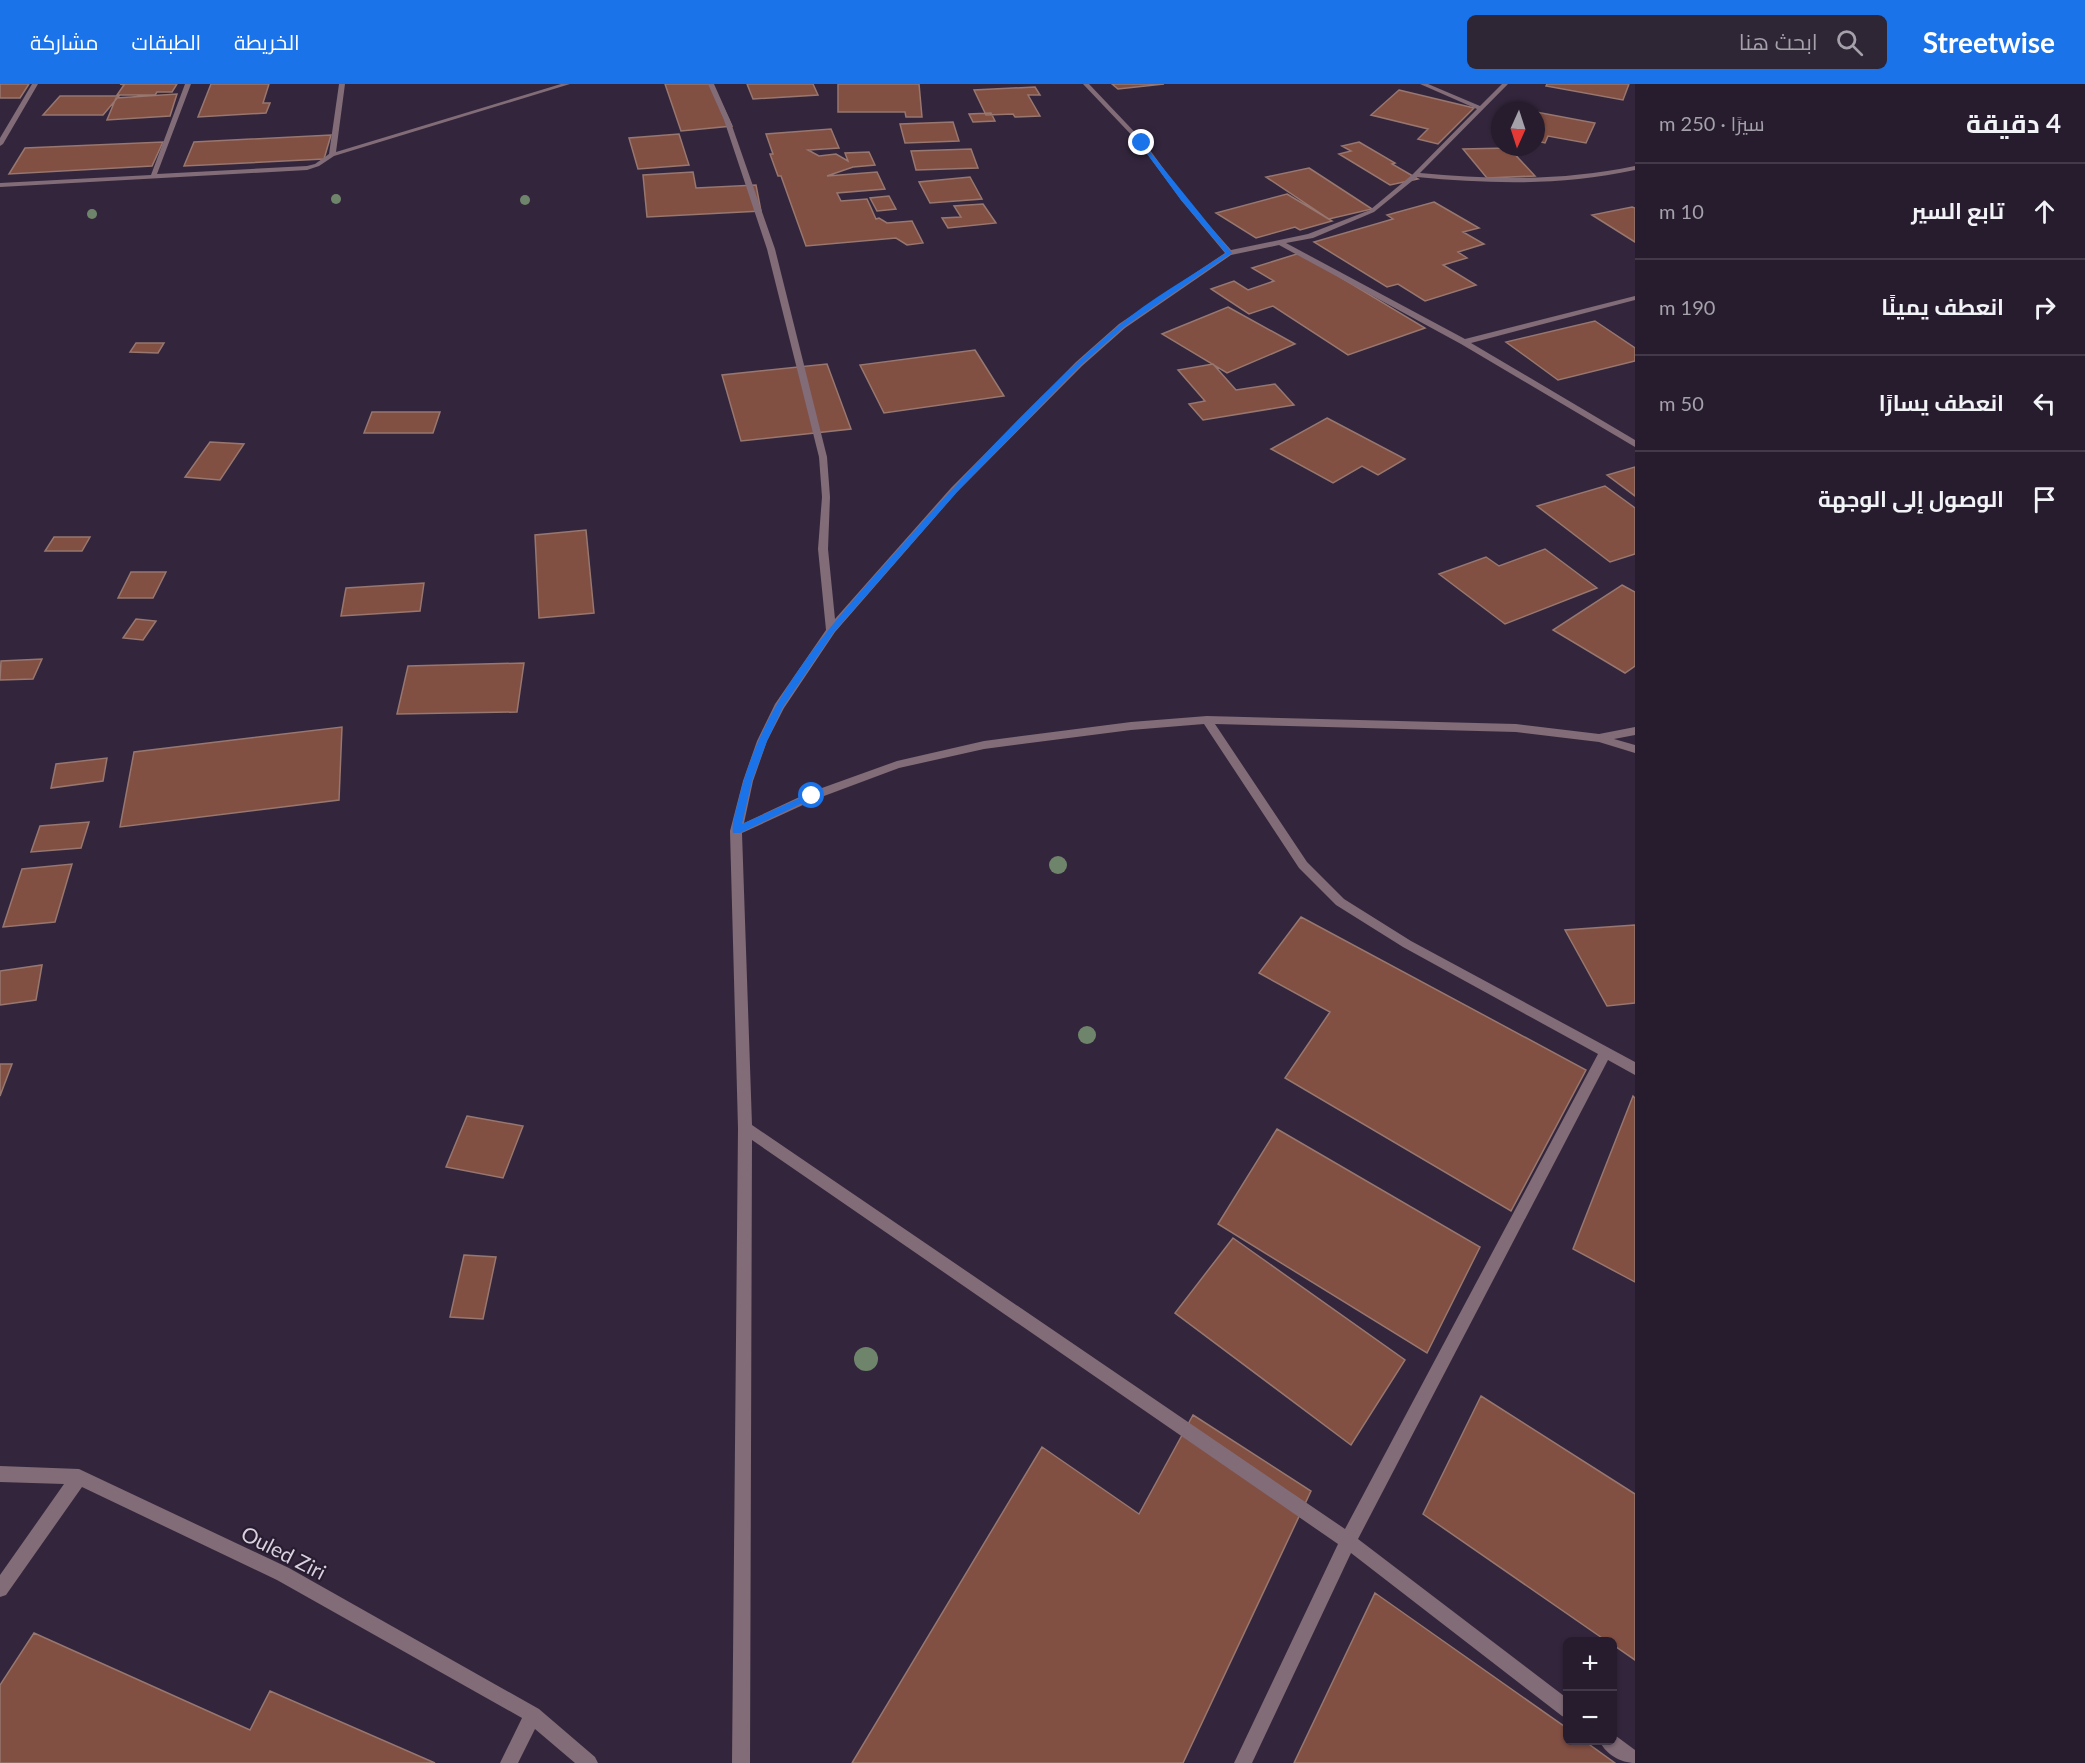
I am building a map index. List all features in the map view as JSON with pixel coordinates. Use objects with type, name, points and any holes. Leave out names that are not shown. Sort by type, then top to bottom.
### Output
[{"type":"street","points":[[0,144],[35,84]]},
{"type":"street","points":[[153,177],[188,84]]},
{"type":"street","points":[[332,155],[342,84]]},
{"type":"street","points":[[0,184],[293,170],[317,165],[332,155],[567,84]]},
{"type":"street","points":[[711,84],[727,120],[771,249],[823,457],[826,497],[823,549],[831,630]]},
{"type":"street","points":[[1086,84],[1142,143],[1183,199],[1229,253]]},
{"type":"street","points":[[1423,84],[1480,108]]},
{"type":"street","points":[[741,1763],[745,1128],[736,831],[748,781],[762,741],[779,706],[831,630],[954,490],[1079,364],[1122,326],[1229,253],[1282,244],[1363,216],[1415,175],[1505,84]]},
{"type":"street","points":[[1415,175],[1485,181],[1534,182],[1576,180],[1635,168]]},
{"type":"street","points":[[1282,244],[1464,342],[1635,444]]},
{"type":"street","points":[[1464,342],[1635,298]]},
{"type":"street","points":[[736,831],[812,796],[897,765],[984,745],[1131,726],[1207,720],[1516,728],[1599,738],[1635,748]]},
{"type":"street","points":[[1207,720],[1303,865],[1340,902],[1407,944],[1635,1069]]},
{"type":"street","points":[[1599,738],[1635,731]]},
{"type":"street","points":[[1243,1763],[1348,1541],[1606,1052]]},
{"type":"street","points":[[745,1128],[1348,1541],[1563,1706]]},
{"type":"street","name":"Ouled Ziri","points":[[0,1474],[79,1477],[283,1574],[532,1714],[590,1763]]},
{"type":"street","points":[[0,1589],[79,1477]]},
{"type":"street","points":[[509,1763],[532,1714]]},
{"type":"street","points":[[1614,1745],[1635,1761]]},
{"type":"building","points":[[0,84],[29,84],[20,98],[0,98]]},
{"type":"building","points":[[120,84],[177,84],[172,92],[157,92],[155,95],[117,95],[124,85]]},
{"type":"building","points":[[211,84],[269,84],[263,103],[270,103],[266,113],[198,117]]},
{"type":"building","points":[[665,84],[712,84],[732,126],[681,131]]},
{"type":"building","points":[[747,84],[813,84],[818,95],[753,99]]},
{"type":"building","points":[[838,84],[919,84],[922,117],[906,117],[905,112],[838,112]]},
{"type":"building","points":[[1112,84],[1164,84],[1118,89]]},
{"type":"building","points":[[1547,84],[1629,84],[1623,100],[1546,86]]},
{"type":"building","points":[[1035,87],[1040,95],[1028,95],[1040,116],[986,115],[974,90]]},
{"type":"building","points":[[1399,90],[1474,108],[1438,144],[1418,139],[1428,129],[1371,115]]},
{"type":"building","points":[[177,94],[170,116],[107,120],[116,98]]},
{"type":"building","points":[[60,96],[119,96],[103,115],[43,115]]},
{"type":"building","points":[[991,113],[995,121],[973,122],[969,114]]},
{"type":"building","points":[[1545,114],[1595,123],[1586,143],[1548,136],[1545,143]]},
{"type":"building","points":[[953,122],[959,141],[905,143],[900,124]]},
{"type":"building","points":[[831,129],[839,148],[808,150],[819,156],[836,154],[848,161],[845,153],[869,152],[875,165],[853,167],[827,176],[877,172],[885,189],[837,193],[841,201],[867,199],[876,219],[879,218],[887,223],[912,221],[923,243],[907,245],[896,238],[806,246],[781,176],[778,176],[770,154],[773,154],[766,134]]},
{"type":"building","points":[[679,134],[689,165],[638,169],[629,138]]},
{"type":"building","points":[[331,135],[324,159],[184,166],[194,142]]},
{"type":"building","points":[[163,142],[152,166],[9,174],[25,148]]},
{"type":"building","points":[[1359,142],[1418,179],[1390,185],[1339,154],[1351,151],[1342,146]]},
{"type":"building","points":[[1491,148],[1491,156],[1516,156],[1535,176],[1487,178],[1463,149]]},
{"type":"building","points":[[971,149],[978,168],[916,170],[911,151]]},
{"type":"building","points":[[1309,168],[1372,209],[1329,219],[1266,177]]},
{"type":"building","points":[[693,172],[696,188],[756,185],[761,211],[647,217],[643,175]]},
{"type":"building","points":[[970,177],[982,199],[930,203],[919,182]]},
{"type":"building","points":[[1287,194],[1332,221],[1300,230],[1295,227],[1256,238],[1216,213]]},
{"type":"building","points":[[889,196],[896,209],[877,211],[870,198]]},
{"type":"building","points":[[1434,202],[1479,228],[1463,232],[1484,244],[1458,252],[1467,258],[1443,265],[1476,285],[1425,301],[1398,284],[1387,287],[1314,242],[1393,219],[1387,215]]},
{"type":"building","points":[[983,204],[996,223],[948,228],[942,218],[961,217],[954,206]]},
{"type":"building","points":[[1635,208],[1635,242],[1592,215]]},
{"type":"building","points":[[1300,253],[1425,328],[1348,355],[1273,306],[1249,314],[1211,289],[1234,281],[1248,290],[1274,281],[1252,268]]},
{"type":"building","points":[[1228,307],[1295,344],[1227,373],[1162,334]]},
{"type":"building","points":[[1595,321],[1635,348],[1635,361],[1558,380],[1506,342]]},
{"type":"building","points":[[136,343],[164,343],[158,353],[130,352]]},
{"type":"building","points":[[975,350],[1004,396],[884,413],[860,365]]},
{"type":"building","points":[[827,364],[851,429],[741,441],[722,375]]},
{"type":"building","points":[[1213,364],[1236,390],[1275,384],[1294,405],[1203,420],[1189,404],[1205,401],[1178,370]]},
{"type":"building","points":[[372,412],[440,412],[433,433],[364,433]]},
{"type":"building","points":[[1327,418],[1405,459],[1378,475],[1362,466],[1333,483],[1271,449]]},
{"type":"building","points":[[210,442],[244,444],[220,480],[185,477]]},
{"type":"building","points":[[1635,467],[1635,496],[1607,475]]},
{"type":"building","points":[[1605,486],[1635,508],[1635,554],[1610,562],[1537,506]]},
{"type":"building","points":[[586,530],[594,613],[539,618],[535,535]]},
{"type":"building","points":[[54,537],[90,537],[82,551],[45,551]]},
{"type":"building","points":[[1545,549],[1597,588],[1505,624],[1439,574],[1486,557],[1499,566]]},
{"type":"building","points":[[131,572],[166,572],[153,598],[118,598]]},
{"type":"building","points":[[424,583],[420,611],[341,616],[346,588]]},
{"type":"building","points":[[1622,585],[1635,592],[1635,666],[1625,673],[1553,630]]},
{"type":"building","points":[[136,619],[156,621],[143,640],[123,638]]},
{"type":"building","points":[[42,659],[33,679],[0,680],[1,661]]},
{"type":"building","points":[[524,663],[517,712],[397,714],[408,666]]},
{"type":"building","points":[[342,727],[339,800],[120,827],[134,752]]},
{"type":"building","points":[[107,758],[103,781],[51,788],[56,764]]},
{"type":"building","points":[[89,822],[81,848],[31,852],[40,826]]},
{"type":"building","points":[[72,864],[55,922],[3,927],[22,869]]},
{"type":"building","points":[[1301,917],[1586,1070],[1511,1211],[1285,1078],[1330,1012],[1259,973]]},
{"type":"building","points":[[1635,925],[1635,1003],[1607,1006],[1565,930]]},
{"type":"building","points":[[42,965],[36,1000],[0,1005],[0,971]]},
{"type":"building","points":[[0,1064],[12,1064],[0,1096]]},
{"type":"building","points":[[1633,1096],[1635,1098],[1635,1282],[1573,1249]]},
{"type":"building","points":[[467,1116],[523,1126],[503,1178],[446,1167]]},
{"type":"building","points":[[1277,1129],[1480,1247],[1427,1353],[1218,1224]]},
{"type":"building","points":[[1233,1238],[1405,1360],[1351,1445],[1175,1313]]},
{"type":"building","points":[[464,1255],[496,1257],[483,1319],[450,1317]]},
{"type":"building","points":[[1481,1396],[1635,1494],[1635,1660],[1617,1647],[1617,1637],[1601,1637],[1423,1514]]},
{"type":"building","points":[[1193,1415],[1311,1491],[1183,1763],[852,1763],[1042,1447],[1139,1514]]},
{"type":"building","points":[[1375,1593],[1563,1725],[1563,1745],[1590,1745],[1615,1763],[1294,1763]]},
{"type":"building","points":[[34,1633],[250,1730],[270,1691],[435,1763],[0,1763],[0,1685]]},
{"type":"route","points":[[812,796],[736,831],[748,781],[762,741],[779,706],[831,630],[954,490],[1079,364],[1122,326],[1229,253],[1183,199],[1142,143]]}]
